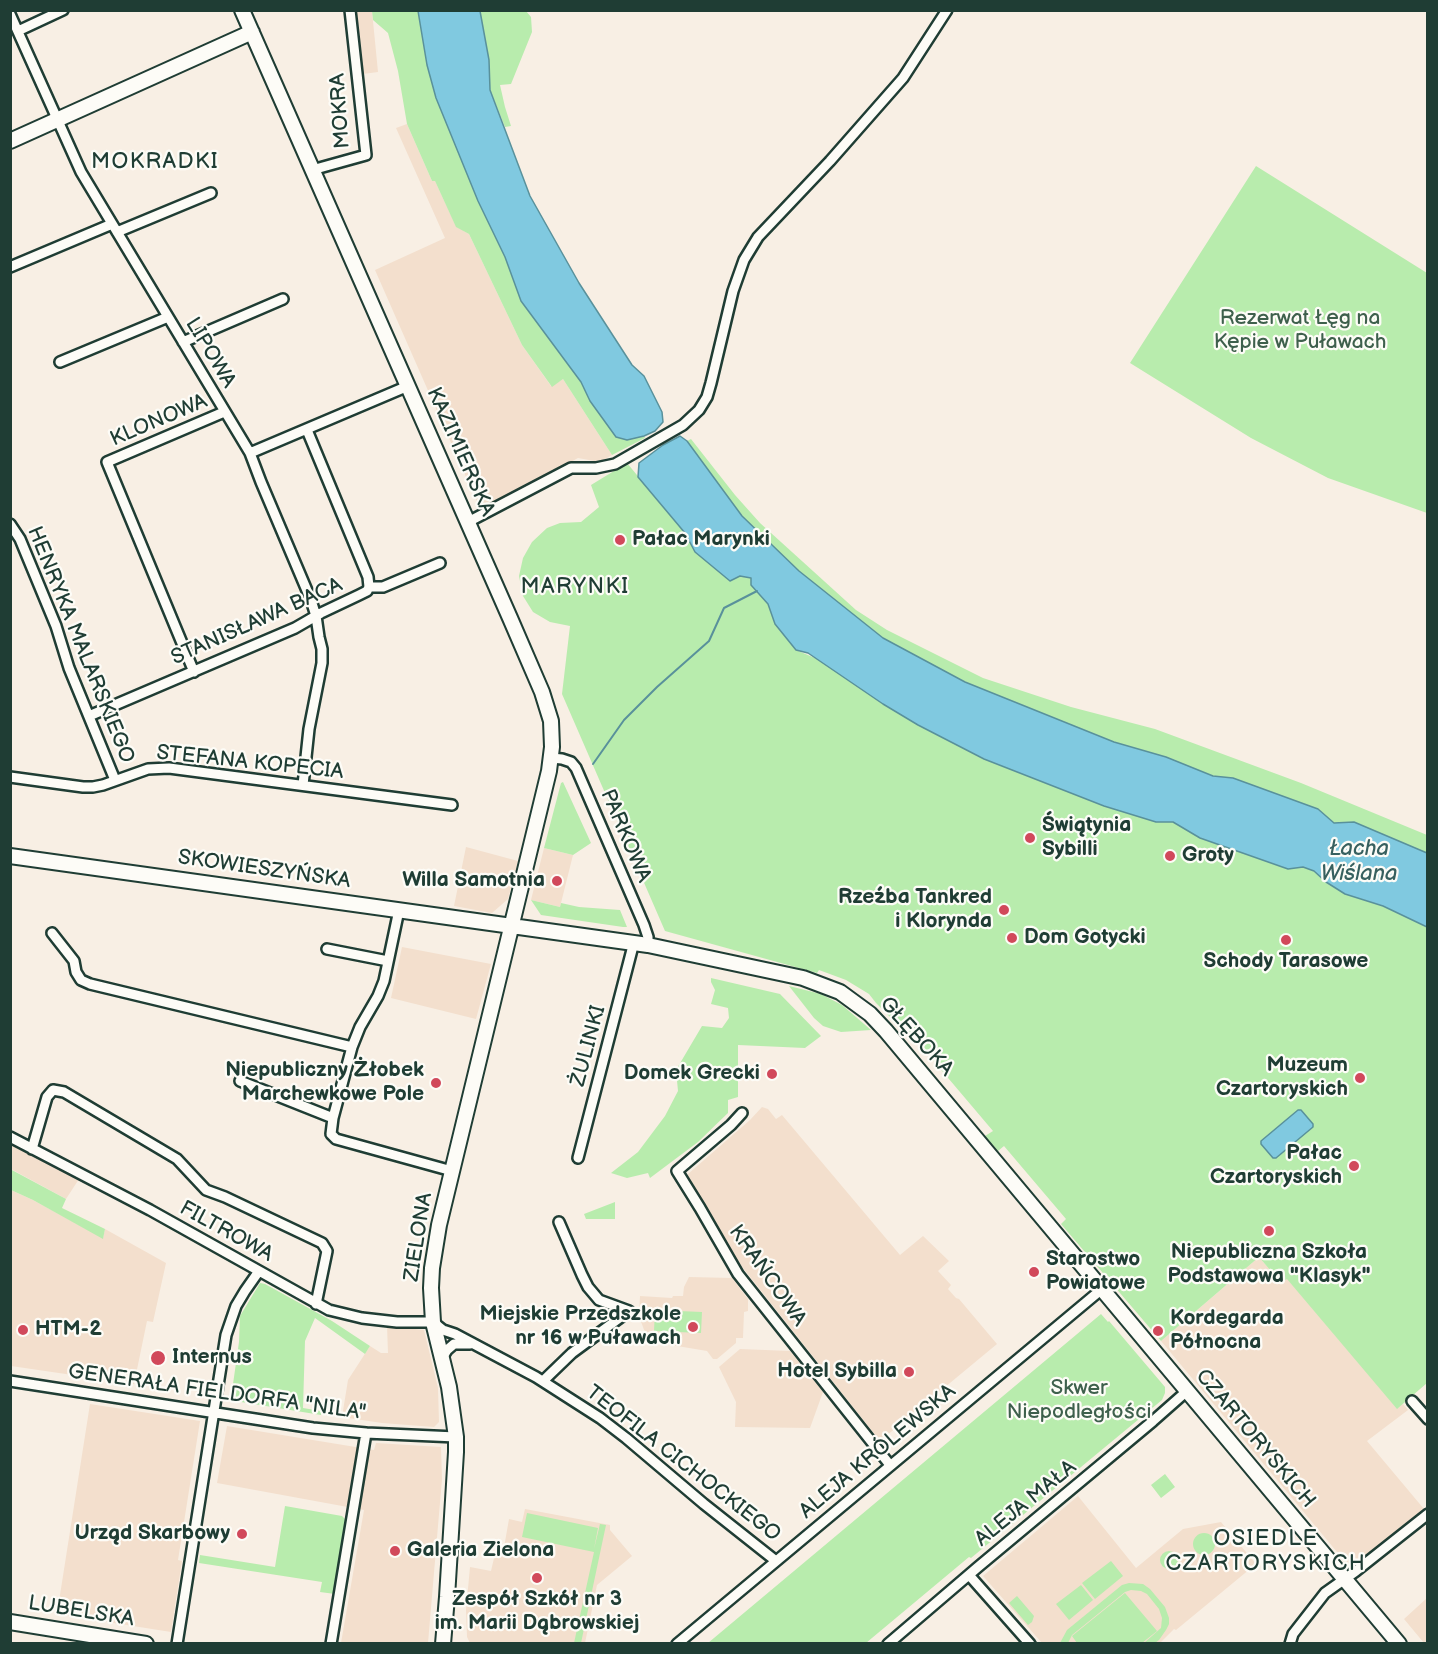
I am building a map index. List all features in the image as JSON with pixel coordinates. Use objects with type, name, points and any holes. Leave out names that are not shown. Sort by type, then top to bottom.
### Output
[{"type":"main road","name":"KAZIMIERSKA","points":[[242,10],[548,706],[552,734],[551,758],[513,925]]},
{"type":"main road","points":[[10,141],[252,32]]},
{"type":"main road","name":"SKOWIESZYŃSKA","points":[[10,856],[513,925]]},
{"type":"main road","name":"GŁĘBOKA","points":[[513,925],[641,943],[803,978],[840,992],[870,1014],[886,1031],[1102,1289]]},
{"type":"main road","name":"ZIELONA","points":[[445,1641],[456,1437],[449,1387],[433,1322],[432,1268],[439,1225],[513,925]]},
{"type":"main road","name":"CZARTORYSKICH","points":[[1102,1289],[1399,1644]]},
{"type":"main road","name":"LUBELSKA","points":[[10,1622],[146,1644]]},
{"type":"street","points":[[18,31],[63,10]]},
{"type":"street","name":"MOKRA","points":[[312,170],[366,155],[350,10]]},
{"type":"street","points":[[468,522],[571,468],[596,468],[615,464],[683,425],[699,410],[707,397],[733,291],[744,260],[758,237],[830,161],[903,78],[947,10]]},
{"type":"street","name":"LIPOWA","points":[[10,14],[81,172],[250,453],[311,600],[323,657],[309,729],[303,785]]},
{"type":"street","points":[[10,267],[211,193]]},
{"type":"street","points":[[183,342],[283,299]]},
{"type":"street","points":[[60,362],[168,317]]},
{"type":"street","points":[[250,453],[408,386]]},
{"type":"street","name":"KLONOWA","points":[[194,672],[107,462],[224,412]]},
{"type":"street","points":[[307,430],[368,577],[369,587]]},
{"type":"street","name":"HENRYKA MALARSKIEGO","points":[[10,524],[20,539],[56,626],[69,668],[115,780]]},
{"type":"street","name":"STANISŁAWA BACA","points":[[89,716],[295,628],[367,591],[369,587],[383,587],[440,563]]},
{"type":"street","name":"PARKOWA","points":[[551,758],[571,762],[576,768],[644,925],[648,937],[641,943]]},
{"type":"street","name":"STEFANA KOPECIA","points":[[10,777],[83,787],[103,785],[157,768],[452,805]]},
{"type":"street","points":[[399,910],[384,981],[352,1047],[333,1118],[331,1134],[336,1139],[452,1171]]},
{"type":"street","points":[[52,933],[74,961],[76,972],[81,980],[90,984],[352,1047]]},
{"type":"street","name":"ŻULINKI","points":[[579,1158],[641,943]]},
{"type":"street","points":[[327,949],[388,961]]},
{"type":"street","points":[[240,1081],[333,1118]]},
{"type":"street","points":[[32,1149],[46,1097],[53,1090],[64,1092],[177,1159],[206,1190],[322,1243],[327,1251],[316,1304]]},
{"type":"street","name":"KRAŃCOWA","points":[[742,1113],[677,1171],[738,1275],[890,1465]]},
{"type":"street","name":"FILTROWA","points":[[10,1137],[150,1210],[329,1310],[362,1318],[397,1322],[433,1322]]},
{"type":"street","points":[[543,1381],[572,1353],[629,1311],[599,1300],[588,1287],[559,1221]]},
{"type":"street","points":[[177,1644],[228,1327],[240,1299],[259,1271]]},
{"type":"street","name":"ALEJA KRÓLEWSKA","points":[[677,1644],[1102,1289]]},
{"type":"street","name":"TEOFILA CICHOCKIEGO","points":[[433,1322],[443,1330],[455,1334],[543,1381],[600,1418],[776,1560]]},
{"type":"street","points":[[442,1358],[454,1344],[472,1344]]},
{"type":"street","name":"GENERAŁA FIELDORFA \"NILA\"","points":[[10,1381],[313,1428],[456,1437]]},
{"type":"street","name":"ALEJA MAŁA","points":[[888,1644],[1187,1391]]},
{"type":"street","points":[[1412,1401],[1428,1419]]},
{"type":"street","points":[[331,1644],[366,1433]]},
{"type":"street","points":[[1290,1644],[1293,1634],[1325,1593],[1428,1514]]},
{"type":"street","points":[[969,1575],[1030,1644]]},
{"type":"shaded area","points":[[356,11],[372,11],[378,72],[363,74]]},
{"type":"shaded area","points":[[407,124],[432,181],[435,181],[456,226],[469,234],[522,345],[551,386],[563,379],[612,455],[600,462],[578,458],[481,511],[375,270],[445,238],[396,128]]},
{"type":"shaded area","points":[[466,847],[518,861],[508,899],[492,913],[454,906]]},
{"type":"shaded area","points":[[544,848],[573,855],[560,907],[531,900]]},
{"type":"shaded area","points":[[402,947],[491,964],[476,1019],[391,998]]},
{"type":"shaded area","points":[[762,1107],[768,1109],[776,1119],[782,1115],[900,1255],[923,1236],[949,1261],[938,1271],[951,1285],[948,1289],[997,1344],[880,1441],[739,1263],[706,1205],[688,1179],[688,1174]]},
{"type":"shaded area","points":[[10,1142],[79,1179],[66,1199],[11,1169]]},
{"type":"shaded area","points":[[11,1190],[103,1238],[105,1229],[166,1263],[153,1322],[147,1321],[134,1384],[11,1366]]},
{"type":"shaded area","points":[[1259,1257],[1281,1283],[1287,1278],[1397,1408],[1403,1404],[1408,1410],[1367,1441],[1424,1509],[1353,1565],[1347,1564],[1161,1341]]},
{"type":"shaded area","name":"Miejskie Przedszkole nr 16 w Puławach","points":[[689,1277],[732,1278],[748,1299],[748,1311],[744,1312],[743,1338],[736,1338],[736,1343],[717,1359],[713,1359],[707,1351],[653,1342],[647,1338],[639,1316],[640,1296],[672,1298],[683,1296]]},
{"type":"shaded area","points":[[387,1326],[424,1330],[438,1388],[439,1422],[434,1427],[342,1417],[348,1380],[370,1346],[381,1353],[388,1353]]},
{"type":"shaded area","points":[[740,1349],[790,1351],[823,1392],[810,1428],[735,1427],[736,1402],[719,1367]]},
{"type":"shaded area","points":[[90,1404],[200,1421],[178,1560],[182,1561],[171,1632],[57,1614]]},
{"type":"shaded area","points":[[227,1426],[374,1450],[376,1443],[441,1447],[442,1479],[428,1643],[341,1643],[364,1510],[217,1483]]},
{"type":"shaded area","points":[[1078,1496],[1136,1568],[1183,1529],[1221,1522],[1256,1564],[1176,1630],[1174,1629],[1159,1644],[1042,1643],[983,1576]]},
{"type":"shaded area","name":"Zespół Szkół nr 3 im. Marii Dąbrowskiej","points":[[525,1509],[610,1525],[610,1530],[632,1556],[597,1585],[585,1643],[470,1643],[467,1637],[466,1610],[470,1567],[491,1571],[495,1554],[503,1553],[509,1519],[522,1522]]},
{"type":"shaded area","points":[[1427,1598],[1427,1643],[1424,1643],[1404,1619]]},
{"type":"green space","points":[[372,11],[418,11],[427,65],[478,201],[505,257],[521,301],[581,382],[590,401],[627,440],[644,436],[645,438],[612,455],[563,379],[552,387],[522,345],[469,234],[456,227],[435,181],[432,181],[407,124],[398,71],[388,33],[373,20]]},
{"type":"green space","points":[[480,11],[526,11],[531,17],[532,32],[511,84],[500,85],[511,126],[505,127],[490,90],[489,60]]},
{"type":"green space","name":"Rezerwat Łęg na Kępie w Puławach","points":[[1256,166],[1427,273],[1427,513],[1328,478],[1251,438],[1130,363]]},
{"type":"green space","points":[[691,439],[760,523],[856,610],[887,630],[983,678],[1071,707],[1155,729],[1301,783],[1427,835],[1427,853],[1354,822],[1334,823],[1317,809],[1233,778],[1213,776],[1166,757],[1114,742],[965,682],[883,638],[799,571],[742,516],[687,441]]},
{"type":"green space","points":[[627,463],[685,533],[695,552],[740,576],[751,578],[751,585],[768,604],[775,624],[796,650],[1166,807],[1288,869],[1303,867],[1427,904],[1427,1383],[1397,1409],[1287,1279],[1281,1283],[1259,1257],[1161,1341],[1061,1224],[1066,1219],[1004,1146],[998,1151],[985,1136],[993,1131],[900,1021],[896,1023],[869,994],[846,980],[819,970],[817,973],[665,931],[562,694],[570,626],[550,622],[533,612],[523,596],[519,576],[523,558],[532,542],[547,528],[560,523],[581,522],[599,507],[591,485]]},
{"type":"green space","points":[[563,782],[591,843],[573,855],[544,848]]},
{"type":"green space","points":[[531,900],[560,907],[561,903],[579,907],[620,910],[627,927],[541,915]]},
{"type":"green space","points":[[711,978],[780,994],[821,1036],[805,1048],[738,1045],[738,1097],[728,1100],[728,1113],[698,1142],[650,1178],[648,1173],[627,1178],[611,1173],[638,1152],[665,1116],[678,1091],[676,1070],[702,1026],[722,1028],[729,1018],[728,1008],[711,1004],[715,990]]},
{"type":"green space","points":[[789,986],[821,994],[842,1005],[871,1030],[841,1032],[823,1026]]},
{"type":"green space","points":[[10,1169],[66,1199],[62,1208],[105,1229],[103,1239],[11,1190]]},
{"type":"green space","points":[[615,1202],[615,1219],[586,1219],[584,1214]]},
{"type":"green space","points":[[260,1283],[332,1321],[370,1346],[365,1354],[315,1318],[305,1341],[303,1408],[321,1411],[321,1415],[235,1401],[231,1398],[239,1342],[240,1316]]},
{"type":"green space","points":[[655,1310],[702,1312],[701,1333],[654,1331]]},
{"type":"green space","name":"Skwer Niepodległości","points":[[1101,1314],[1165,1387],[1162,1400],[866,1643],[708,1643]]},
{"type":"green space","points":[[1165,1474],[1175,1487],[1161,1498],[1151,1485]]},
{"type":"green space","points":[[285,1506],[342,1516],[346,1520],[335,1594],[320,1592],[322,1582],[199,1563],[200,1555],[275,1567]]},
{"type":"green space","points":[[527,1513],[598,1528],[594,1549],[600,1524],[606,1525],[581,1643],[574,1643],[594,1552],[522,1537]]},
{"type":"green space","points":[[1204,1533],[1212,1536],[1215,1544],[1212,1552],[1204,1555],[1196,1552],[1193,1544],[1196,1536]]},
{"type":"green space","points":[[1169,1551],[1175,1554],[1178,1560],[1175,1566],[1169,1569],[1163,1566],[1160,1560],[1163,1554]]},
{"type":"green space","points":[[1111,1561],[1123,1576],[1095,1599],[1082,1583]]},
{"type":"green space","points":[[1143,1584],[1165,1607],[1169,1624],[1159,1640],[1155,1643],[1144,1643],[1161,1628],[1162,1618],[1159,1609],[1147,1594],[1131,1590],[1125,1592],[1072,1635],[1068,1643],[1060,1643],[1067,1630],[1122,1585]]},
{"type":"green space","points":[[1081,1585],[1093,1600],[1069,1620],[1056,1604]]},
{"type":"green space","points":[[1125,1593],[1157,1631],[1142,1643],[1077,1643],[1072,1636]]},
{"type":"green space","points":[[1017,1596],[1034,1616],[1028,1625],[1009,1603]]},
{"type":"water","points":[[418,11],[480,11],[489,60],[490,90],[530,196],[579,283],[632,365],[644,376],[662,412],[663,422],[655,431],[627,440],[616,437],[590,401],[581,382],[521,301],[505,257],[478,201],[436,98],[427,65]]},
{"type":"water","name":"Łacha Wiślana","points":[[680,436],[687,441],[742,516],[799,571],[883,638],[965,682],[1114,742],[1166,757],[1213,776],[1233,778],[1318,809],[1334,823],[1354,822],[1427,853],[1427,927],[1383,906],[1345,894],[1314,871],[1303,867],[1288,869],[1200,838],[1173,822],[1156,822],[1104,806],[984,759],[918,725],[808,653],[796,650],[775,624],[768,604],[751,585],[751,578],[740,576],[730,581],[695,552],[685,533],[638,477],[639,463],[663,445]]},
{"type":"water","points":[[1298,1110],[1301,1110],[1313,1127],[1276,1158],[1273,1158],[1261,1141]]},
{"type":"waterway","points":[[593,764],[624,720],[709,641],[724,608],[757,591]]},
{"type":"place","name":"Pałac Marynki","points":[[620,540]]},
{"type":"place","name":"Świątynia Sybilli","points":[[1030,838]]},
{"type":"place","name":"Groty","points":[[1170,856]]},
{"type":"place","name":"Willa Samotnia","points":[[557,881]]},
{"type":"place","name":"Rzeźba Tankred i Klorynda","points":[[1004,910]]},
{"type":"place","name":"Dom Gotycki","points":[[1012,938]]},
{"type":"place","name":"Schody Tarasowe","points":[[1286,940]]},
{"type":"place","name":"Domek Grecki","points":[[772,1074]]},
{"type":"place","name":"Muzeum Czartoryskich","points":[[1360,1078]]},
{"type":"place","name":"Niepubliczny Żłobek Marchewkowe Pole","points":[[436,1083]]},
{"type":"place","name":"Pałac Czartoryskich","points":[[1354,1166]]},
{"type":"place","name":"Niepubliczna Szkoła Podstawowa \"Klasyk\"","points":[[1269,1231]]},
{"type":"place","name":"Starostwo Powiatowe","points":[[1034,1272]]},
{"type":"place","name":"Miejskie Przedszkole nr 16 w Puławach","points":[[693,1327]]},
{"type":"place","name":"HTM-2","points":[[23,1330]]},
{"type":"place","name":"Kordegarda Północna","points":[[1158,1331]]},
{"type":"place","name":"Internus","points":[[158,1358]]},
{"type":"place","name":"Hotel Sybilla","points":[[909,1372]]},
{"type":"place","name":"Urząd Skarbowy","points":[[242,1534]]},
{"type":"place","name":"Galeria Zielona","points":[[395,1551]]},
{"type":"place","name":"Zespół Szkół nr 3 im. Marii Dąbrowskiej","points":[[537,1578]]},
{"type":"district","name":"MOKRADKI","points":[[155,162]]},
{"type":"district","name":"MARYNKI","points":[[575,587]]},
{"type":"district","name":"OSIEDLE CZARTORYSKICH","points":[[1266,1552]]}]
